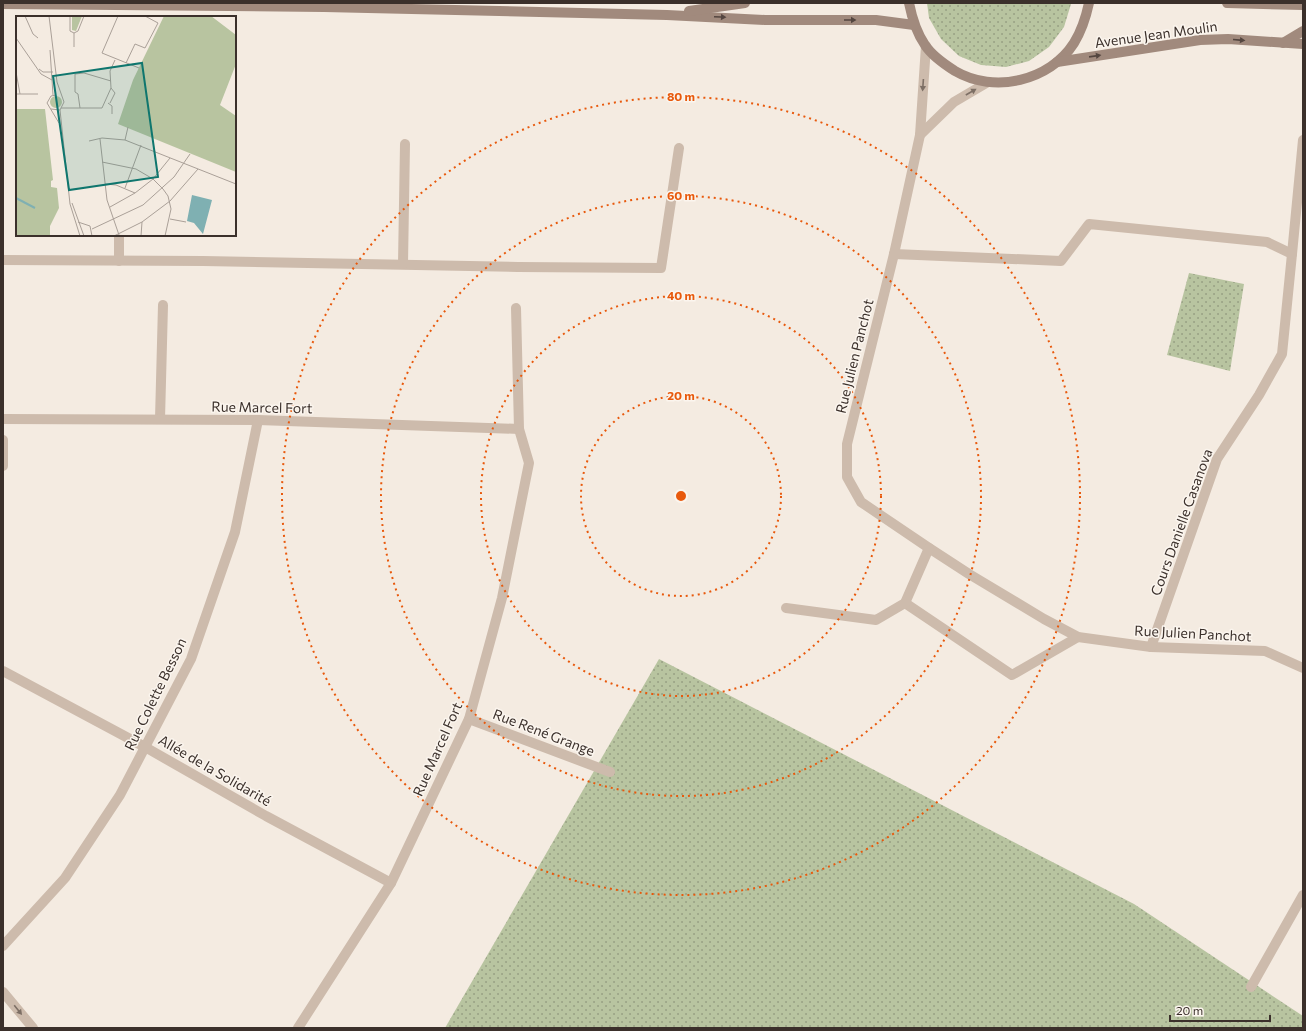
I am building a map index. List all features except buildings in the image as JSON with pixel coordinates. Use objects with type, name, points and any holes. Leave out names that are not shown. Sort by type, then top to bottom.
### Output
[{"type":"main road","points":[[667,14],[745,3]]},
{"type":"main road","points":[[909,3],[914,25],[926,46],[943,64],[964,76],[988,82],[1013,82],[1036,75],[1057,62],[1074,44],[1086,21],[1089,3]]},
{"type":"main road","name":"Avenue Jean Moulin","points":[[1226,3],[1303,5]]},
{"type":"main road","points":[[3,4],[324,7],[667,14],[765,20],[876,20],[914,25]]},
{"type":"main road","points":[[1283,43],[1303,31]]},
{"type":"main road","name":"Avenue Jean Moulin","points":[[1057,62],[1200,40],[1228,39],[1303,44]]},
{"type":"street","name":"Rue Julien Panchot","points":[[926,46],[920,135],[894,254],[847,444],[847,477],[861,502],[928,548],[1044,619],[1078,637],[1151,647],[1265,651],[1303,668]]},
{"type":"street","points":[[920,135],[954,102],[988,82]]},
{"type":"street","name":"Cours Danielle Casanova","points":[[1151,647],[1217,459],[1259,395],[1282,354],[1303,140]]},
{"type":"street","points":[[403,264],[405,144]]},
{"type":"street","points":[[3,260],[661,268],[680,148]]},
{"type":"street","points":[[894,254],[1061,261],[1089,224],[1267,242],[1292,254]]},
{"type":"street","points":[[119,236],[119,261]]},
{"type":"street","points":[[160,419],[163,305]]},
{"type":"street","name":"Rue Marcel Fort","points":[[298,1028],[391,883],[469,719],[502,598],[529,463],[520,430],[516,308]]},
{"type":"street","name":"Rue Marcel Fort","points":[[3,419],[258,420],[520,430]]},
{"type":"street","name":"Rue Colette Besson","points":[[3,946],[65,878],[120,795],[191,659],[235,532],[258,420]]},
{"type":"street","points":[[3,440],[3,466]]},
{"type":"street","points":[[786,608],[876,620],[905,603],[928,548]]},
{"type":"street","points":[[905,603],[1012,675],[1078,637]]},
{"type":"street","name":"Allée de la Solidarité","points":[[3,671],[145,747],[266,816],[391,883]]},
{"type":"street","name":"Rue René Grange","points":[[469,719],[610,772]]},
{"type":"street","points":[[1251,987],[1303,895]]},
{"type":"street","points":[[3,992],[33,1028]]},
{"type":"green space","points":[[927,3],[1071,4],[1064,27],[1049,47],[1029,61],[1006,67],[981,65],[959,56],[941,39],[929,18]]},
{"type":"green space","points":[[1189,273],[1244,284],[1230,371],[1167,355]]},
{"type":"green space","points":[[659,659],[1134,904],[1303,1016],[1303,1028],[445,1028]]}]
